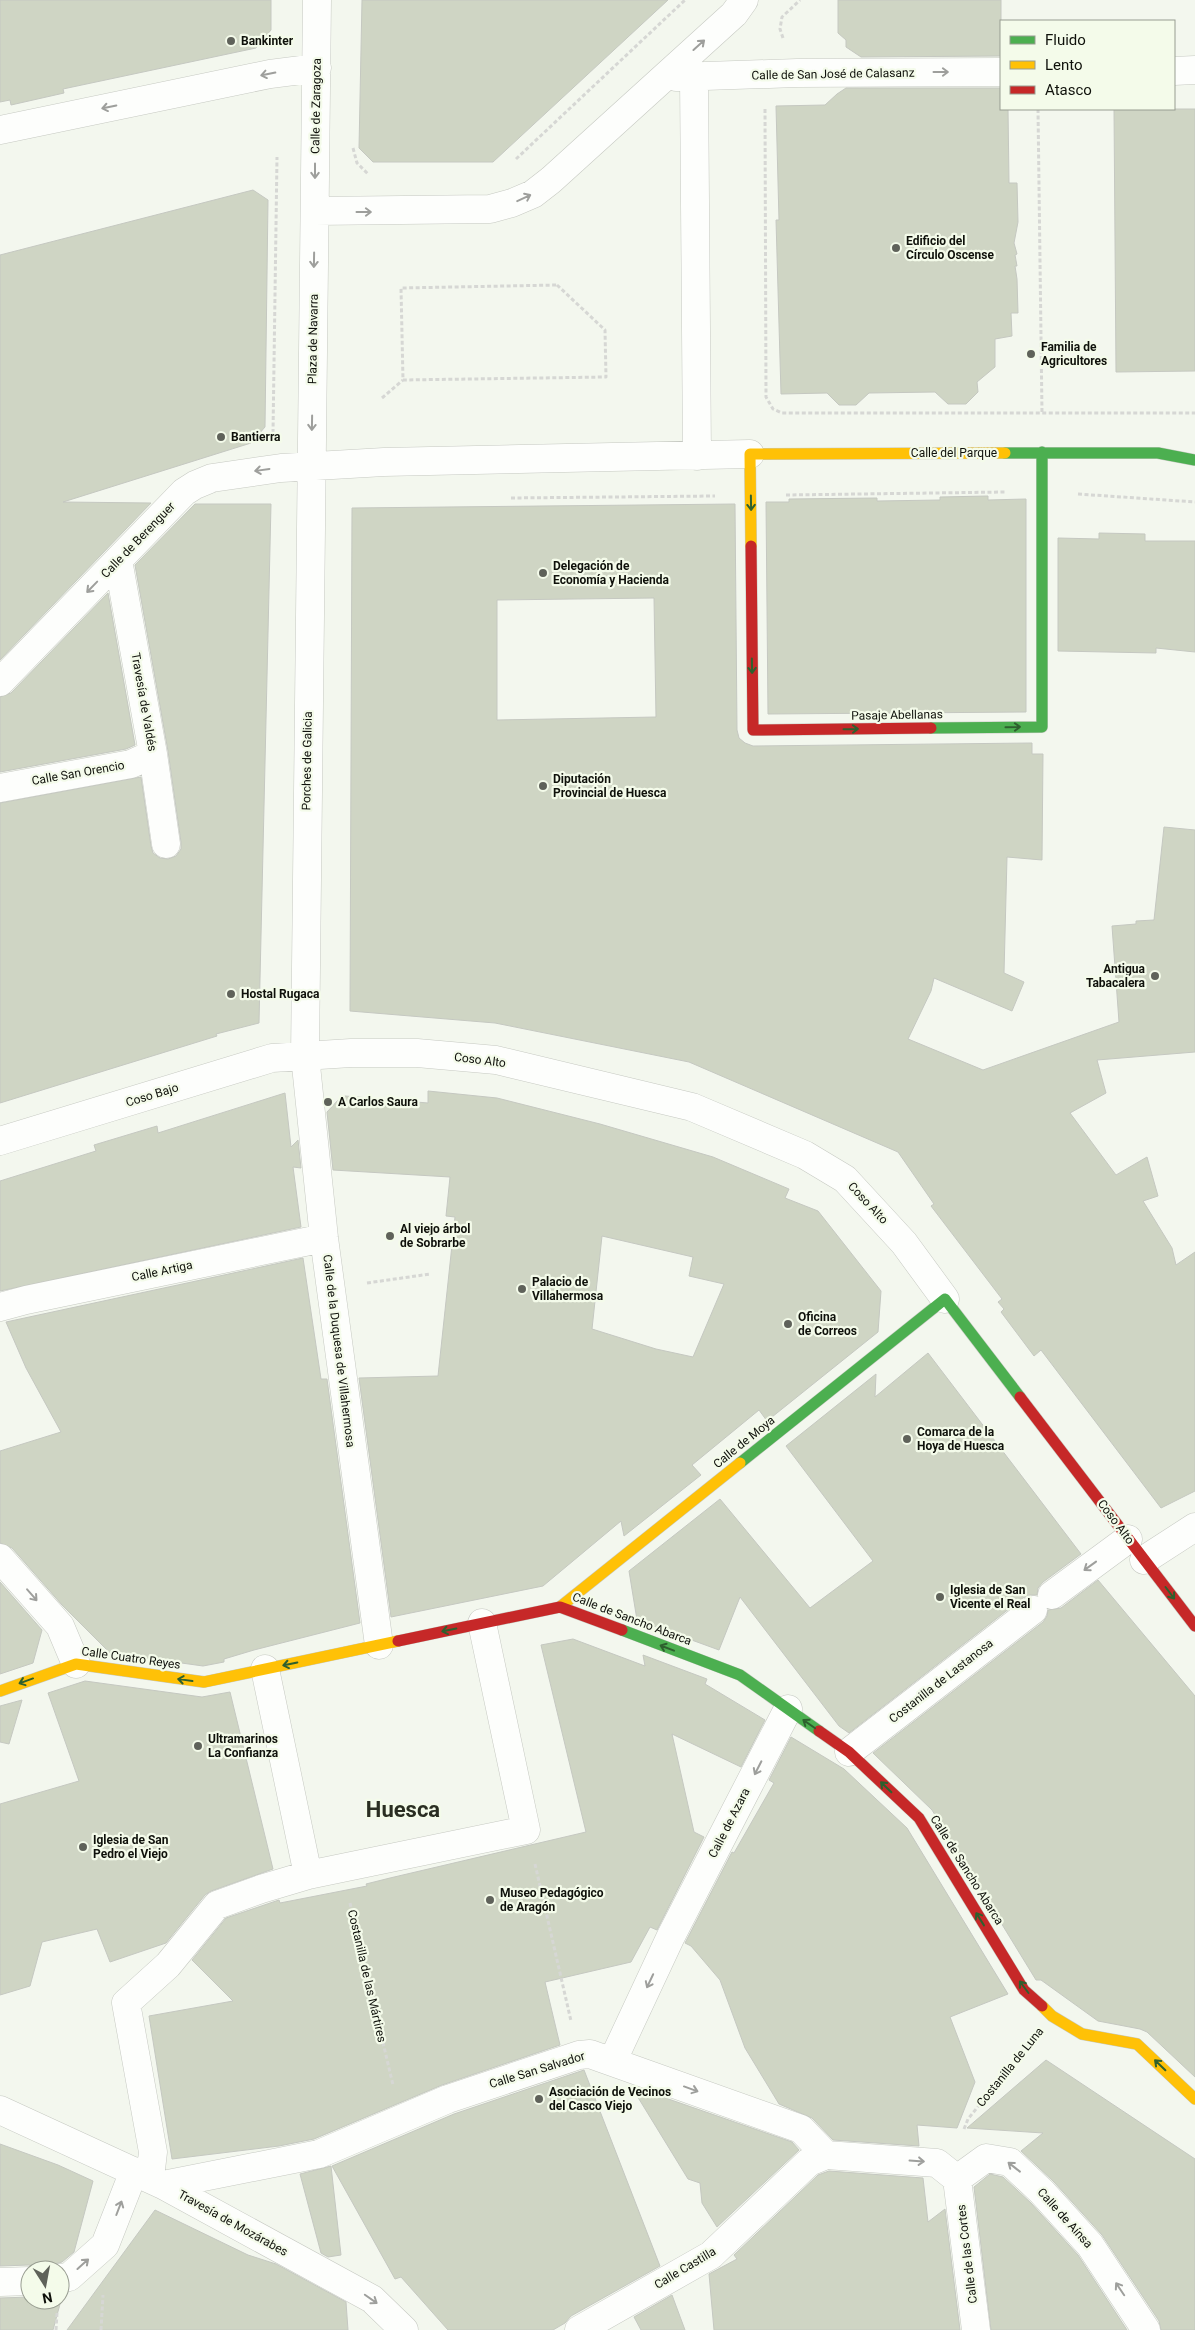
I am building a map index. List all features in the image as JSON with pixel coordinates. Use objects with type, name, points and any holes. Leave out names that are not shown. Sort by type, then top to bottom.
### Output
[{"type":"street","name":"Calle de Zaragoza","points":[[315,211],[318,0]]},
{"type":"street","points":[[315,211],[467,211],[490,209],[512,203],[533,194],[551,180],[734,14],[744,0]]},
{"type":"street","points":[[0,130],[286,71],[316,68]]},
{"type":"street","points":[[1175,71],[1195,70]]},
{"type":"street","name":"Calle de San José de Calasanz","points":[[664,77],[796,73],[1000,72]]},
{"type":"street","points":[[694,76],[697,456]]},
{"type":"street","name":"Plaza de Navarra","points":[[311,466],[315,211]]},
{"type":"street","name":"Calle del Parque","points":[[750,454],[1158,453],[1195,448]]},
{"type":"street","name":"Pasaje Abellanas","points":[[750,454],[753,730],[1042,727],[1042,452]]},
{"type":"street","name":"Calle del Parque","points":[[1158,453],[1195,460]]},
{"type":"street","name":"Calle de Berenguer","points":[[0,682],[184,492],[195,484],[212,478],[274,469],[384,462],[750,454]]},
{"type":"street","name":"Porches de Galicia","points":[[305,1056],[311,466]]},
{"type":"street","name":"Travesía de Valdés","points":[[118,560],[153,754],[166,844]]},
{"type":"street","name":"Calle San Orencio","points":[[0,788],[131,764],[153,754]]},
{"type":"street","name":"Coso Alto","points":[[305,1056],[417,1053],[496,1060],[692,1106],[805,1155],[845,1179],[904,1243],[1195,1626]]},
{"type":"street","name":"Coso Bajo","points":[[0,1141],[272,1058],[305,1056]]},
{"type":"street","name":"Calle de la Duquesa de Villahermosa","points":[[305,1056],[324,1238],[379,1645]]},
{"type":"street","name":"Calle Artiga","points":[[0,1307],[324,1238]]},
{"type":"street","name":"Calle de Moya","points":[[560,1607],[945,1299]]},
{"type":"street","name":"Costanilla de Lastanosa","points":[[850,1752],[1043,1602],[1136,1549],[1195,1527]]},
{"type":"street","points":[[0,1558],[60,1626],[76,1664]]},
{"type":"street","name":"Calle de Sancho Abarca","points":[[379,1645],[560,1607],[740,1675],[850,1752],[919,1818],[1024,1990],[1052,2016],[1082,2034],[1137,2044],[1195,2099]]},
{"type":"street","points":[[70,2276],[105,2244],[149,2178],[153,2152],[126,2003],[168,1965],[217,1905],[308,1875],[526,1830],[482,1623]]},
{"type":"street","name":"Calle Cuatro Reyes","points":[[0,1691],[76,1664],[204,1682],[379,1645]]},
{"type":"street","points":[[265,1669],[308,1875]]},
{"type":"street","name":"Calle de Azara","points":[[594,2056],[671,1936],[788,1709]]},
{"type":"street","points":[[594,2056],[801,2129],[826,2155],[937,2163],[958,2179]]},
{"type":"street","name":"Calle San Salvador","points":[[149,2178],[319,2154],[448,2099],[594,2056]]},
{"type":"street","name":"Travesía de Mozárabes","points":[[0,2110],[149,2178],[372,2299],[404,2330]]},
{"type":"street","name":"Calle Castilla","points":[[579,2330],[711,2255],[809,2162],[826,2155]]},
{"type":"street","name":"Calle de Aínsa","points":[[958,2179],[986,2158],[1010,2162],[1042,2192],[1090,2245],[1146,2330]]},
{"type":"street","name":"Calle de las Cortes","points":[[958,2179],[976,2330]]},
{"type":"street","points":[[0,2282],[20,2281]]},
{"type":"path","points":[[513,161],[685,0]]},
{"type":"path","points":[[765,102],[766,397],[770,405],[782,413],[1195,413]]},
{"type":"path","points":[[1038,110],[1042,413]]},
{"type":"path","points":[[354,143],[357,163],[370,176]]},
{"type":"path","points":[[382,398],[403,380],[606,377],[605,330],[558,285],[401,288],[403,380]]},
{"type":"path","points":[[503,498],[1042,491],[1195,502]]},
{"type":"path","points":[[331,1289],[430,1274]]},
{"type":"path","points":[[526,1830],[594,2056]]},
{"type":"path","name":"Costanilla de las Mártires","points":[[340,1869],[393,2084]]},
{"type":"path","name":"Costanilla de Luna","points":[[963,2132],[968,2119],[1052,2016]]},
{"type":"path","points":[[101,2330],[103,2292]]},
{"type":"building","points":[[0,0],[271,0],[271,30],[256,48],[63,89],[64,93],[11,105],[10,100],[0,102]]},
{"type":"building","points":[[362,0],[668,0],[493,162],[373,162],[359,148]]},
{"type":"building","points":[[838,0],[1001,0],[1000,56],[861,57],[846,47],[846,40],[838,33]]},
{"type":"building","name":"Edificio del Círculo Oscense","points":[[846,88],[1000,88],[1000,110],[1008,110],[1009,183],[1017,183],[1018,222],[1014,243],[1017,254],[1015,255],[1017,266],[1015,266],[1018,313],[1011,313],[1012,336],[995,339],[995,367],[977,382],[978,392],[966,404],[948,404],[935,392],[869,393],[856,405],[839,405],[827,393],[781,394],[776,220],[779,220],[776,106],[825,105]]},
{"type":"building","points":[[1195,109],[1195,371],[1116,372],[1114,110]]},
{"type":"building","points":[[253,190],[268,200],[265,427],[251,443],[63,502],[151,503],[0,660],[0,255]]},
{"type":"building","points":[[988,496],[988,500],[1026,499],[1026,712],[768,714],[766,502],[789,502],[789,499],[877,498],[877,501],[940,500],[940,497]]},
{"type":"building","points":[[195,504],[271,504],[259,1023],[216,1034],[217,1036],[0,1103],[0,803],[141,777],[153,853],[160,858],[168,859],[176,856],[181,849],[168,751],[135,565]]},
{"type":"building","points":[[735,504],[737,730],[739,738],[745,743],[753,746],[1032,743],[1032,754],[1043,754],[1042,860],[1007,857],[1004,973],[1024,982],[1012,1011],[934,978],[931,991],[908,1039],[983,1070],[1119,1022],[1112,926],[1136,924],[1136,921],[1154,920],[1164,827],[1195,830],[1195,1052],[1097,1060],[1106,1093],[1070,1113],[1116,1175],[1147,1157],[1158,1196],[1143,1201],[1172,1248],[1176,1265],[1195,1252],[1195,1491],[1161,1508],[1041,1350],[1034,1356],[1001,1312],[1004,1309],[998,1302],[1002,1299],[931,1206],[934,1204],[898,1152],[689,1062],[495,1023],[350,1011],[352,508]],"holes":[[[654,598],[656,717],[497,720],[497,600]]]},
{"type":"building","points":[[1099,533],[1145,534],[1145,541],[1195,541],[1195,652],[1156,648],[1156,653],[1058,651],[1058,538],[1099,539]]},
{"type":"building","points":[[108,593],[135,745],[126,749],[0,772],[0,697],[11,693]]},
{"type":"building","points":[[428,1091],[497,1098],[600,1124],[713,1157],[789,1189],[785,1198],[818,1211],[881,1291],[878,1332],[767,1421],[759,1410],[692,1465],[701,1475],[624,1536],[621,1521],[543,1586],[391,1617],[359,1378],[438,1376],[455,1217],[446,1216],[450,1177],[333,1170],[327,1112],[339,1099],[345,1096],[428,1103]],"holes":[[[602,1236],[693,1257],[689,1276],[724,1284],[693,1357],[656,1349],[592,1329]]]},
{"type":"building","points":[[285,1093],[291,1147],[298,1140],[301,1168],[293,1167],[301,1227],[0,1291],[0,1181],[96,1151],[94,1145],[157,1126],[158,1133]]},
{"type":"building","points":[[303,1258],[321,1379],[327,1379],[360,1623],[254,1650],[224,1659],[224,1662],[203,1666],[110,1653],[62,1605],[12,1548],[0,1543],[0,1451],[61,1432],[26,1368],[6,1322]]},
{"type":"building","points":[[928,1353],[1081,1554],[1043,1582],[1038,1588],[1037,1595],[1023,1598],[849,1733],[839,1726],[740,1597],[719,1650],[637,1620],[629,1571],[720,1499],[810,1608],[873,1561],[786,1446],[876,1374],[875,1397]]},
{"type":"building","points":[[1098,1580],[1195,1696],[1195,2077],[1147,2032],[1098,2021],[1041,1980],[1036,1980],[932,1810],[873,1753],[1043,1622],[1048,1610],[1061,1608]]},
{"type":"building","points":[[0,1582],[42,1630],[33,1663],[0,1674]]},
{"type":"building","points":[[573,1639],[645,1666],[643,1655],[707,1679],[705,1684],[765,1720],[741,1767],[672,1734],[694,1832],[704,1837],[657,1930],[650,1927],[631,1962],[545,1982],[560,2045],[442,2085],[314,2139],[279,2146],[172,2159],[149,2016],[233,2001],[192,1960],[226,1918],[279,1900],[280,1903],[367,1886],[366,1884],[390,1878],[586,1832],[541,1645]]},
{"type":"building","name":"Iglesia de San Pedro el Viejo","points":[[85,1681],[202,1697],[230,1692],[273,1869],[211,1891],[205,1895],[166,1943],[110,1962],[97,1929],[42,1942],[30,1986],[0,1995],[0,1804],[79,1781],[48,1693]]},
{"type":"building","points":[[22,1700],[9,1744],[0,1742],[0,1706]]},
{"type":"building","points":[[791,1737],[844,1769],[907,1828],[1008,1994],[950,2017],[975,2082],[957,2128],[917,2125],[919,2146],[833,2140],[812,2118],[779,2104],[745,2048],[720,1980],[691,1946],[685,1943],[732,1852],[734,1853],[774,1783],[769,1780]]},
{"type":"building","points":[[1046,2060],[1195,2159],[1195,2330],[1161,2330],[1159,2321],[1102,2235],[1054,2182],[1021,2151],[1043,2133],[967,2128]]},
{"type":"building","points":[[584,2070],[660,2266],[571,2316],[565,2323],[553,2330],[448,2330],[401,2277],[395,2279],[332,2166],[454,2114]]},
{"type":"building","points":[[631,2086],[792,2142],[799,2150],[717,2227],[702,2203],[700,2183],[688,2179]]},
{"type":"building","points":[[0,2144],[58,2165],[93,2181],[74,2252],[64,2260],[20,2260],[20,2265],[0,2266]]},
{"type":"building","points":[[331,2166],[341,2255],[328,2257],[321,2253],[300,2174]]},
{"type":"building","points":[[829,2171],[923,2178],[928,2222],[945,2209],[960,2330],[714,2330],[709,2274],[737,2259],[734,2255],[818,2175]]},
{"type":"building","points":[[990,2174],[1003,2177],[1031,2203],[1078,2255],[1127,2330],[991,2330],[974,2187]]},
{"type":"building","points":[[155,2210],[248,2255],[276,2264],[346,2302],[348,2330],[67,2330]]},
{"type":"building","points":[[672,2295],[685,2330],[641,2330],[634,2317]]},
{"type":"building","points":[[20,2297],[20,2310],[58,2310],[53,2330],[0,2330],[0,2298]]},
{"type":"traffic: fast","points":[[931,728],[1042,727],[1042,452]]},
{"type":"traffic: fast","points":[[1005,453],[1158,453],[1195,460]]},
{"type":"traffic: fast","points":[[740,1463],[945,1299],[1020,1397]]},
{"type":"traffic: fast","points":[[622,1630],[740,1675],[819,1731]]},
{"type":"traffic: slow","points":[[751,546],[750,454],[1005,453]]},
{"type":"traffic: slow","points":[[560,1607],[740,1463]]},
{"type":"traffic: slow","points":[[0,1691],[76,1664],[204,1682],[398,1641]]},
{"type":"traffic: slow","points":[[1042,2006],[1052,2016],[1082,2034],[1137,2044],[1195,2099]]},
{"type":"traffic: jam","points":[[751,546],[753,730],[931,728]]},
{"type":"traffic: jam","points":[[1020,1397],[1195,1626]]},
{"type":"traffic: jam","points":[[398,1641],[560,1607],[622,1630]]},
{"type":"traffic: jam","points":[[819,1731],[849,1752],[919,1818],[1024,1990],[1042,2006]]},
{"type":"place","name":"Bankinter","points":[[231,41]]},
{"type":"place","name":"Edificio del Círculo Oscense","points":[[896,248]]},
{"type":"place","name":"Familia de Agricultores","points":[[1031,354]]},
{"type":"place","name":"Bantierra","points":[[221,437]]},
{"type":"place","name":"Delegación de Economía y Hacienda","points":[[543,573]]},
{"type":"place","name":"Diputación Provincial de Huesca","points":[[543,786]]},
{"type":"place","name":"Antigua Tabacalera","points":[[1155,976]]},
{"type":"place","name":"Hostal Rugaca","points":[[231,994]]},
{"type":"place","name":"A Carlos Saura","points":[[328,1102]]},
{"type":"place","name":"Al viejo árbol de Sobrarbe","points":[[390,1236]]},
{"type":"place","name":"Palacio de Villahermosa","points":[[522,1289]]},
{"type":"place","name":"Oficina de Correos","points":[[788,1324]]},
{"type":"place","name":"Comarca de la Hoya de Huesca","points":[[907,1439]]},
{"type":"place","name":"Iglesia de San Vicente el Real","points":[[940,1597]]},
{"type":"place","name":"Ultramarinos La Confianza","points":[[198,1746]]},
{"type":"place","name":"Iglesia de San Pedro el Viejo","points":[[83,1847]]},
{"type":"place","name":"Museo Pedagógico de Aragón","points":[[490,1900]]},
{"type":"place","name":"Asociación de Vecinos del Casco Viejo","points":[[539,2099]]},
{"type":"district","name":"Huesca","points":[[403,1809]]}]
